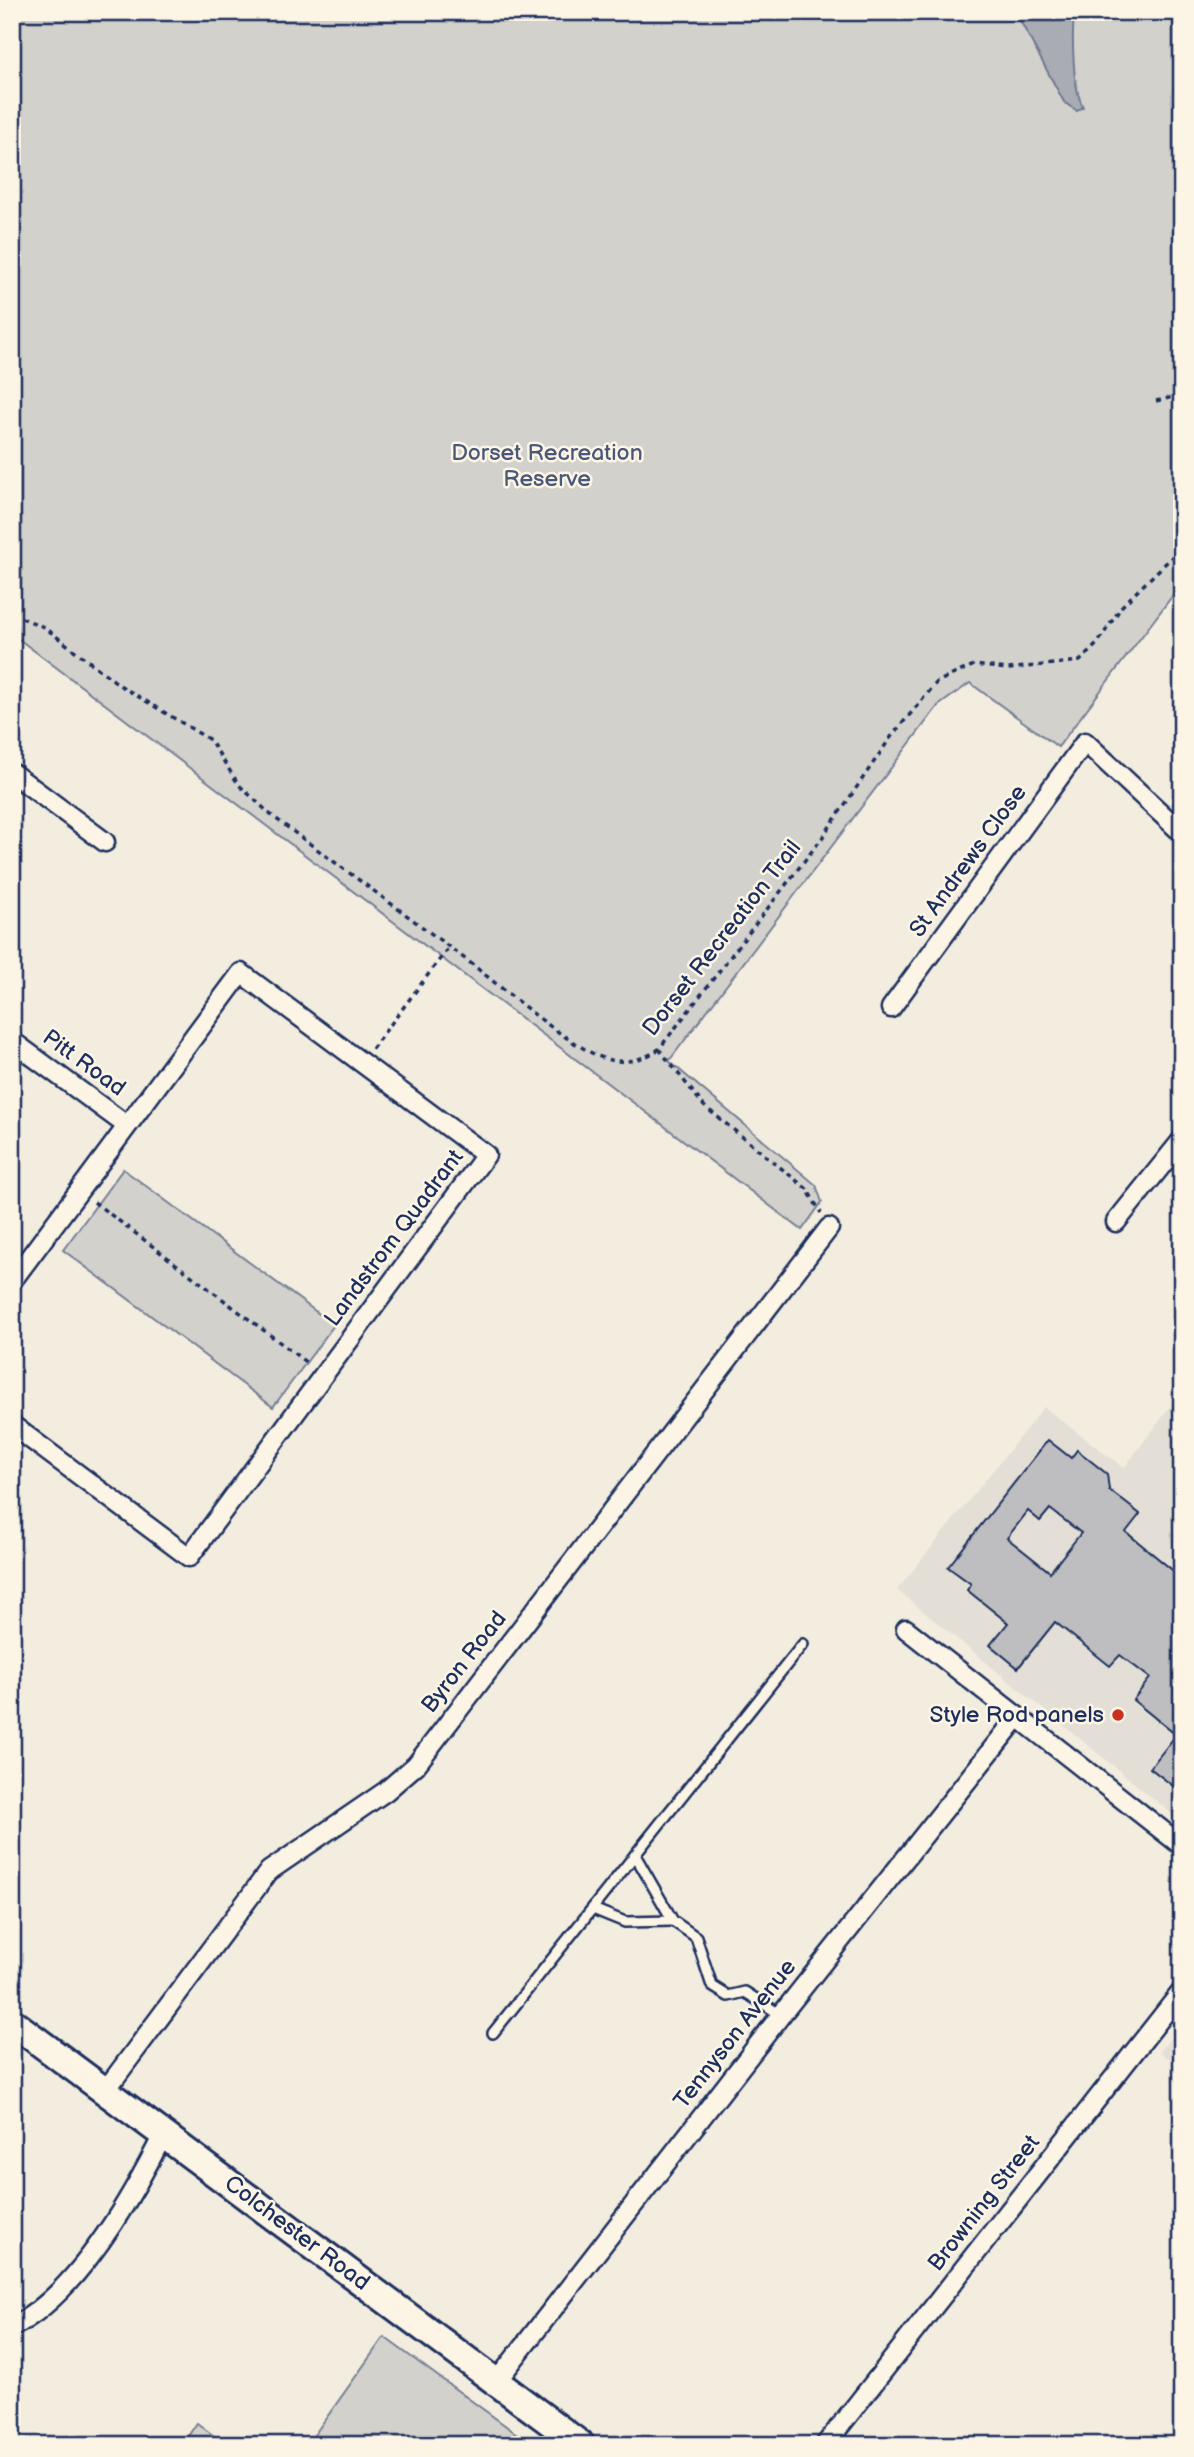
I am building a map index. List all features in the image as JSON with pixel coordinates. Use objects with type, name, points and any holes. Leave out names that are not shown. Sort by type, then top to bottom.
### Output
[{"type":"main road","name":"Colchester Road","points":[[12,2022],[581,2445]]},
{"type":"street","name":"St Andrews Close","points":[[891,1008],[1085,742],[1179,824]]},
{"type":"street","points":[[12,773],[105,842]]},
{"type":"street","name":"Landstrom Quadrant","points":[[12,1281],[241,973],[486,1155],[188,1557],[12,1424]]},
{"type":"street","name":"Pitt Road","points":[[12,1041],[126,1125]]},
{"type":"street","points":[[1116,1222],[1182,1140]]},
{"type":"street","name":"Byron Road","points":[[104,2091],[269,1871],[386,1791],[416,1765],[829,1228]]},
{"type":"street","points":[[906,1629],[1182,1846]]},
{"type":"street","name":"Tennyson Avenue","points":[[496,2382],[781,2015],[1017,1718]]},
{"type":"street","name":"Browning Street","points":[[825,2445],[1182,1991]]},
{"type":"street","points":[[12,2327],[36,2315],[64,2288],[123,2207],[164,2133]]},
{"type":"lane","points":[[493,2033],[803,1644]]},
{"type":"lane","points":[[635,1854],[673,1921],[696,1937],[712,1986],[728,1996],[745,1992],[781,2015]]},
{"type":"lane","points":[[593,1909],[625,1922],[673,1921]]},
{"type":"path","points":[[1156,401],[1182,396]]},
{"type":"path","name":"Dorset Recreation Trail","points":[[12,614],[44,627],[121,686],[210,740],[239,785],[271,815],[521,1002],[606,1059],[645,1059],[659,1049],[822,838],[891,737],[937,681],[974,665],[1008,669],[1080,661],[1097,644],[1122,606],[1182,547]]},
{"type":"path","points":[[362,1062],[449,947]]},
{"type":"path","points":[[659,1049],[704,1105],[807,1189],[829,1228]]},
{"type":"path","points":[[94,1202],[307,1363]]},
{"type":"shaded area","points":[[1074,12],[1075,74],[1083,107],[1077,111],[1064,102],[1016,13]]},
{"type":"shaded area","points":[[1182,1391],[1182,1822],[897,1590],[1044,1407],[1124,1468]]},
{"type":"shaded area","points":[[1182,2023],[1182,2068],[1160,2052]]},
{"type":"green space","name":"Dorset Recreation Reserve","points":[[12,12],[1182,12],[1182,583],[1058,747],[970,683],[938,706],[669,1061],[816,1185],[822,1202],[802,1230],[12,634]]},
{"type":"green space","points":[[123,1169],[334,1325],[273,1407],[63,1250]]},
{"type":"green space","points":[[384,2337],[532,2445],[307,2445]]},
{"type":"green space","points":[[197,2423],[226,2445],[182,2445]]},
{"type":"building","points":[[1048,1440],[1071,1458],[1077,1450],[1107,1474],[1109,1490],[1140,1514],[1126,1532],[1182,1578],[1182,1793],[1150,1768],[1176,1735],[1133,1700],[1150,1678],[1120,1655],[1110,1666],[1055,1622],[1018,1668],[990,1645],[1008,1623],[967,1590],[971,1584],[948,1567]],"holes":[[[1050,1509],[1081,1533],[1050,1572],[1007,1538],[1028,1511],[1040,1521]]]},
{"type":"place","name":"Style Rod panels","points":[[1118,1715]]}]
